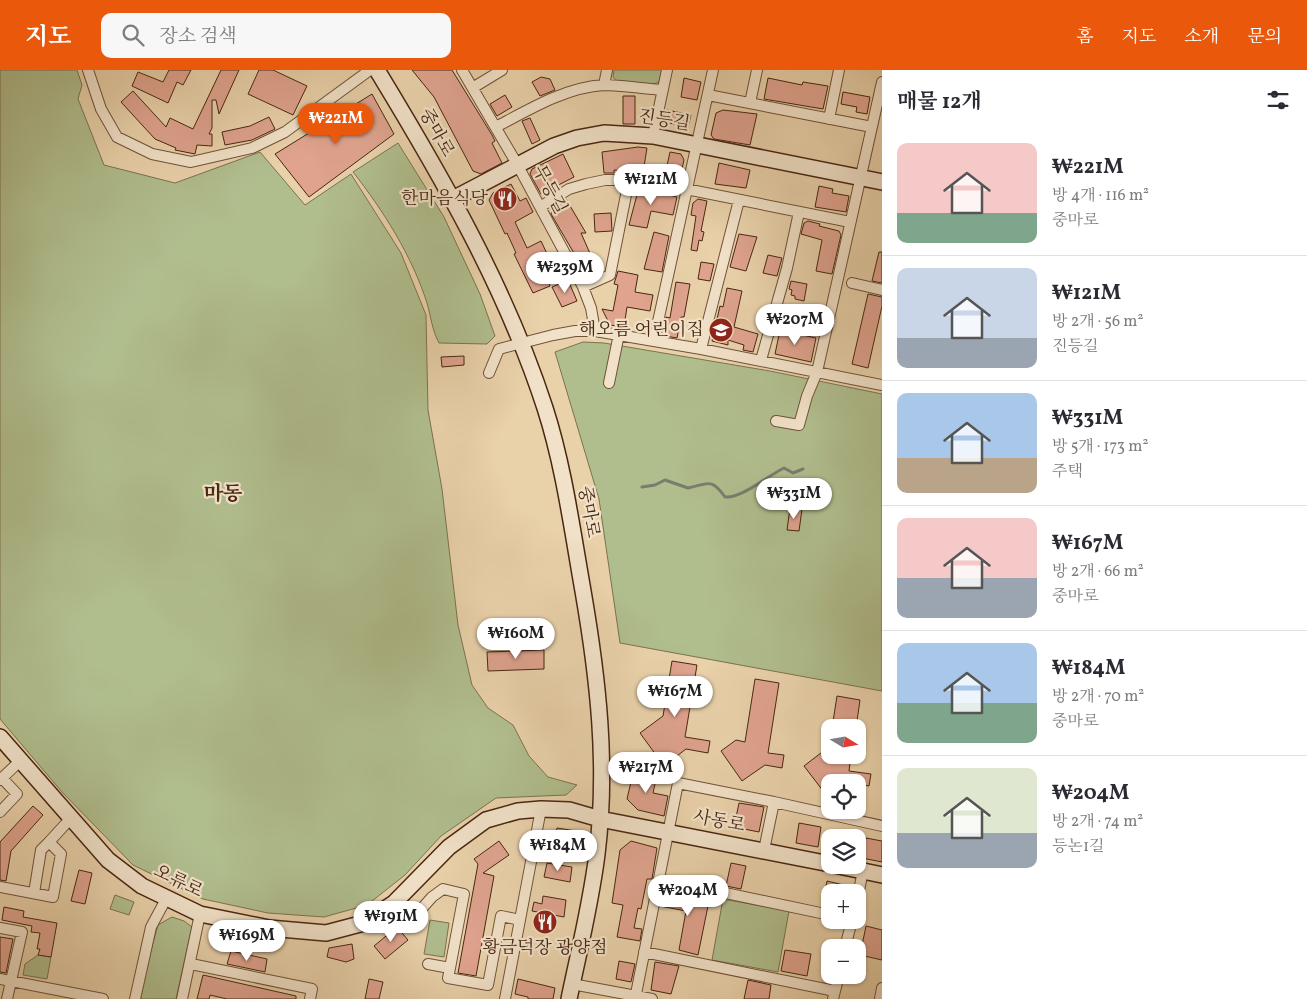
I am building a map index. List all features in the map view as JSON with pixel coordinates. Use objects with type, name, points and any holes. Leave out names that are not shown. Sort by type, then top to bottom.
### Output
[{"type":"street","points":[[88,70],[101,109],[116,137],[152,154],[191,162],[252,148],[284,132],[370,70]]},
{"type":"street","name":"중마로","points":[[377,70],[497,283],[545,409],[566,492],[587,614],[602,719],[600,819],[590,896],[569,999]]},
{"type":"street","name":"무등길","points":[[462,70],[474,87],[517,164],[583,287],[591,308],[596,331]]},
{"type":"street","points":[[474,87],[502,70]]},
{"type":"street","points":[[604,85],[607,70]]},
{"type":"street","points":[[653,136],[667,70]]},
{"type":"street","points":[[654,340],[713,70]]},
{"type":"street","points":[[750,103],[758,70]]},
{"type":"street","points":[[829,118],[839,70]]},
{"type":"street","points":[[776,422],[799,425],[806,396],[816,372],[882,82]]},
{"type":"street","points":[[496,127],[534,107],[570,93],[604,85],[663,90]]},
{"type":"street","points":[[708,95],[872,127]]},
{"type":"street","name":"진등길","points":[[451,200],[554,146],[577,138],[604,133],[653,136],[882,182]]},
{"type":"street","points":[[540,207],[577,186],[605,180],[629,180],[850,222]]},
{"type":"street","points":[[583,287],[610,275],[629,180]]},
{"type":"street","points":[[701,349],[739,200]]},
{"type":"street","points":[[761,360],[787,268],[799,212]]},
{"type":"street","points":[[852,283],[882,290]]},
{"type":"street","points":[[489,373],[498,349],[575,331],[596,331],[761,360],[882,385]]},
{"type":"street","points":[[609,383],[619,334]]},
{"type":"street","name":"오류로","points":[[0,737],[108,860],[142,886],[200,914],[269,928],[326,933],[364,923],[394,904],[449,847],[486,820],[518,811],[541,809],[570,810],[600,819]]},
{"type":"street","points":[[0,812],[17,794],[1,779],[20,761]]},
{"type":"street","points":[[635,997],[678,783],[882,826]]},
{"type":"street","points":[[764,850],[774,802]]},
{"type":"street","points":[[505,999],[541,809]]},
{"type":"street","points":[[34,893],[41,850],[71,818]]},
{"type":"street","name":"사동로","points":[[600,819],[821,862]]},
{"type":"street","points":[[0,887],[53,897],[61,854],[48,842]]},
{"type":"street","points":[[866,872],[882,876]]},
{"type":"street","points":[[659,878],[821,913]]},
{"type":"street","points":[[394,904],[410,922],[432,897],[443,889],[464,894],[448,978],[488,985],[501,916],[520,920]]},
{"type":"street","points":[[135,999],[151,928],[166,899]]},
{"type":"street","points":[[182,999],[191,964],[200,914]]},
{"type":"street","points":[[0,928],[22,932],[7,999]]},
{"type":"street","points":[[644,952],[834,995]]},
{"type":"street","points":[[191,964],[312,990],[310,999]]},
{"type":"street","points":[[428,964],[450,968]]},
{"type":"street","points":[[0,979],[103,999]]},
{"type":"street","points":[[572,984],[652,999]]},
{"type":"street","points":[[880,999],[882,988]]},
{"type":"green space","points":[[0,70],[77,70],[82,85],[78,99],[104,165],[175,183],[260,152],[305,205],[351,174],[401,253],[426,315],[428,410],[442,489],[458,625],[472,685],[488,708],[513,725],[529,756],[548,777],[577,785],[566,795],[496,798],[441,836],[405,875],[367,905],[324,917],[268,913],[203,899],[133,865],[62,792],[0,719]]},
{"type":"green space","points":[[614,70],[662,70],[660,81],[654,84],[617,82],[613,77]]},
{"type":"green space","points":[[398,143],[444,217],[480,294],[495,336],[487,344],[439,343],[421,285],[405,251],[386,218],[353,172]]},
{"type":"green space","points":[[583,342],[604,343],[770,371],[882,394],[882,691],[620,643],[599,499],[555,352]]},
{"type":"green space","points":[[115,895],[134,902],[129,915],[110,909]]},
{"type":"green space","points":[[723,899],[789,911],[778,972],[712,960]]},
{"type":"green space","points":[[172,917],[184,921],[192,927],[176,999],[137,999],[158,925]]},
{"type":"green space","points":[[430,920],[449,923],[444,957],[424,954]]},
{"type":"green space","points":[[38,955],[51,957],[47,979],[23,975],[25,964]]},
{"type":"building","points":[[169,70],[191,70],[183,85],[177,82],[168,103],[132,86],[138,72],[163,82]]},
{"type":"building","points":[[221,70],[239,70],[219,114],[216,100],[212,100],[212,128],[209,134],[212,134],[212,146],[197,145],[195,154],[175,150],[176,148],[155,139],[121,102],[133,91],[166,127],[170,118],[193,129]]},
{"type":"building","points":[[259,70],[273,70],[307,86],[293,115],[248,94]]},
{"type":"building","points":[[412,70],[452,70],[492,135],[495,141],[492,143],[502,163],[481,174],[473,171],[434,97]]},
{"type":"building","points":[[541,77],[550,79],[555,90],[540,96],[532,82]]},
{"type":"building","points":[[684,78],[701,82],[697,100],[681,97]]},
{"type":"building","points":[[768,78],[802,85],[803,82],[828,86],[823,109],[764,99]]},
{"type":"building","points":[[843,92],[870,97],[867,114],[856,112],[857,107],[841,104]]},
{"type":"building","points":[[372,94],[394,134],[309,197],[275,154]]},
{"type":"building","points":[[505,95],[512,107],[497,116],[490,104]]},
{"type":"building","points":[[623,96],[635,96],[635,124],[623,124]]},
{"type":"building","points":[[667,110],[691,115],[688,127],[665,122]]},
{"type":"building","points":[[723,110],[757,114],[750,145],[714,139],[711,135],[716,113]]},
{"type":"building","points":[[269,117],[275,129],[252,140],[225,145],[222,132],[250,126]]},
{"type":"building","points":[[530,118],[540,140],[532,144],[522,121]]},
{"type":"building","points":[[638,147],[647,148],[643,173],[614,170],[614,173],[604,173],[602,152]]},
{"type":"building","points":[[670,152],[681,154],[684,160],[681,173],[666,170]]},
{"type":"building","points":[[563,154],[574,177],[541,194],[530,174],[532,169]]},
{"type":"building","points":[[719,163],[750,170],[746,188],[715,184]]},
{"type":"building","points":[[511,184],[520,201],[526,198],[533,212],[515,222],[527,248],[541,241],[549,258],[540,262],[550,286],[533,293],[514,254],[516,253],[507,233],[505,234],[489,200],[493,193]]},
{"type":"building","points":[[819,186],[833,189],[832,193],[849,196],[846,212],[815,207]]},
{"type":"building","points":[[639,187],[677,197],[673,215],[651,211],[647,228],[629,225]]},
{"type":"building","points":[[566,199],[586,233],[581,233],[592,258],[595,256],[602,271],[588,277],[551,214],[553,207]]},
{"type":"building","points":[[698,199],[707,201],[701,231],[704,232],[702,241],[699,240],[697,251],[691,250],[696,216],[691,215],[693,203]]},
{"type":"building","points":[[611,213],[612,231],[595,232],[594,214]]},
{"type":"building","points":[[808,221],[839,231],[841,235],[832,274],[816,271],[822,240],[801,234],[804,223]]},
{"type":"building","points":[[654,232],[669,236],[662,272],[644,269]]},
{"type":"building","points":[[739,234],[757,237],[746,271],[730,267]]},
{"type":"building","points":[[879,252],[882,252],[882,283],[872,281]]},
{"type":"building","points":[[768,255],[782,258],[777,276],[763,273]]},
{"type":"building","points":[[701,262],[714,264],[710,281],[698,279]]},
{"type":"building","points":[[618,271],[638,275],[635,292],[653,295],[650,311],[627,307],[624,327],[610,325],[602,309],[613,311],[618,285],[614,284]]},
{"type":"building","points":[[568,280],[577,301],[562,307],[552,287]]},
{"type":"building","points":[[791,281],[807,284],[804,301],[795,299],[795,296],[791,295],[792,290],[789,289]]},
{"type":"building","points":[[676,282],[690,284],[684,317],[681,317],[677,338],[665,336],[663,332],[666,317],[670,318]]},
{"type":"building","points":[[727,288],[742,291],[734,327],[758,334],[753,352],[743,350],[744,345],[728,340],[728,345],[712,341],[720,306],[723,307]]},
{"type":"building","points":[[868,294],[882,297],[882,306],[868,368],[852,364]]},
{"type":"building","points":[[780,330],[816,338],[811,362],[775,354]]},
{"type":"building","points":[[464,356],[464,365],[442,367],[441,357]]},
{"type":"building","points":[[790,508],[802,509],[799,531],[787,530]]},
{"type":"building","points":[[544,650],[544,669],[488,671],[487,652]]},
{"type":"building","points":[[672,661],[697,665],[685,737],[710,741],[708,753],[686,749],[664,766],[640,733],[663,716]]},
{"type":"building","points":[[755,679],[779,683],[768,753],[784,755],[782,768],[765,765],[742,781],[721,751],[736,740],[745,742]]},
{"type":"building","points":[[837,696],[860,700],[857,719],[833,719]]},
{"type":"building","points":[[821,753],[821,764],[850,764],[849,771],[871,774],[869,786],[866,785],[866,774],[821,774],[821,788],[804,766]]},
{"type":"building","points":[[634,769],[657,775],[653,793],[668,796],[664,816],[638,810],[627,799]]},
{"type":"building","points":[[739,803],[764,807],[759,832],[734,827]]},
{"type":"building","points":[[33,806],[43,815],[11,851],[6,881],[0,880],[0,842]]},
{"type":"building","points":[[799,823],[821,827],[818,847],[796,843]]},
{"type":"building","points":[[557,828],[576,831],[578,840],[576,849],[554,844]]},
{"type":"building","points":[[866,838],[882,841],[882,862],[866,859]]},
{"type":"building","points":[[499,841],[509,855],[483,873],[494,876],[476,976],[458,973],[478,864],[474,859]]},
{"type":"building","points":[[631,841],[657,848],[652,879],[647,879],[641,909],[638,908],[634,928],[642,929],[640,941],[617,937],[623,905],[612,903],[620,850]]},
{"type":"building","points":[[547,863],[572,867],[570,882],[544,877]]},
{"type":"building","points":[[731,863],[746,866],[741,889],[726,886]]},
{"type":"building","points":[[79,870],[92,873],[85,904],[71,901]]},
{"type":"building","points":[[827,881],[840,884],[826,884]]},
{"type":"building","points":[[670,888],[685,891],[684,895],[709,901],[698,955],[679,950],[686,911],[660,906],[663,891]]},
{"type":"building","points":[[543,896],[566,900],[564,917],[532,911],[534,902],[542,904]]},
{"type":"building","points":[[4,907],[24,911],[23,917],[57,923],[51,957],[38,955],[40,949],[37,949],[40,933],[31,932],[32,926],[2,920]]},
{"type":"building","points":[[866,926],[882,930],[882,960],[866,956],[866,939],[863,939]]},
{"type":"building","points":[[397,927],[408,940],[385,959],[374,946]]},
{"type":"building","points":[[0,937],[13,939],[6,973],[0,972]]},
{"type":"building","points":[[352,944],[354,959],[346,962],[327,957],[329,948]]},
{"type":"building","points":[[785,950],[811,954],[807,976],[781,971]]},
{"type":"building","points":[[231,951],[267,959],[265,972],[227,964]]},
{"type":"building","points":[[619,961],[635,964],[631,982],[616,979]]},
{"type":"building","points":[[655,962],[679,966],[671,994],[651,990]]},
{"type":"building","points":[[203,975],[296,996],[296,999],[227,999],[210,995],[209,999],[197,999]]},
{"type":"building","points":[[369,979],[383,982],[379,999],[365,999]]},
{"type":"building","points":[[518,979],[555,988],[553,999],[528,999],[528,997],[515,994]]},
{"type":"building","points":[[748,980],[771,985],[769,999],[744,999]]},
{"type":"waterway","points":[[642,487],[655,485],[665,480],[688,488],[712,484],[725,497],[732,497],[747,491],[784,468],[793,473],[803,469]]},
{"type":"place","name":"한마음식당","points":[[505,199]]},
{"type":"place","name":"해오름 어린이집","points":[[721,330]]},
{"type":"place","name":"황금덕장 광양점","points":[[545,922]]},
{"type":"district","name":"마동","points":[[223,495]]}]
